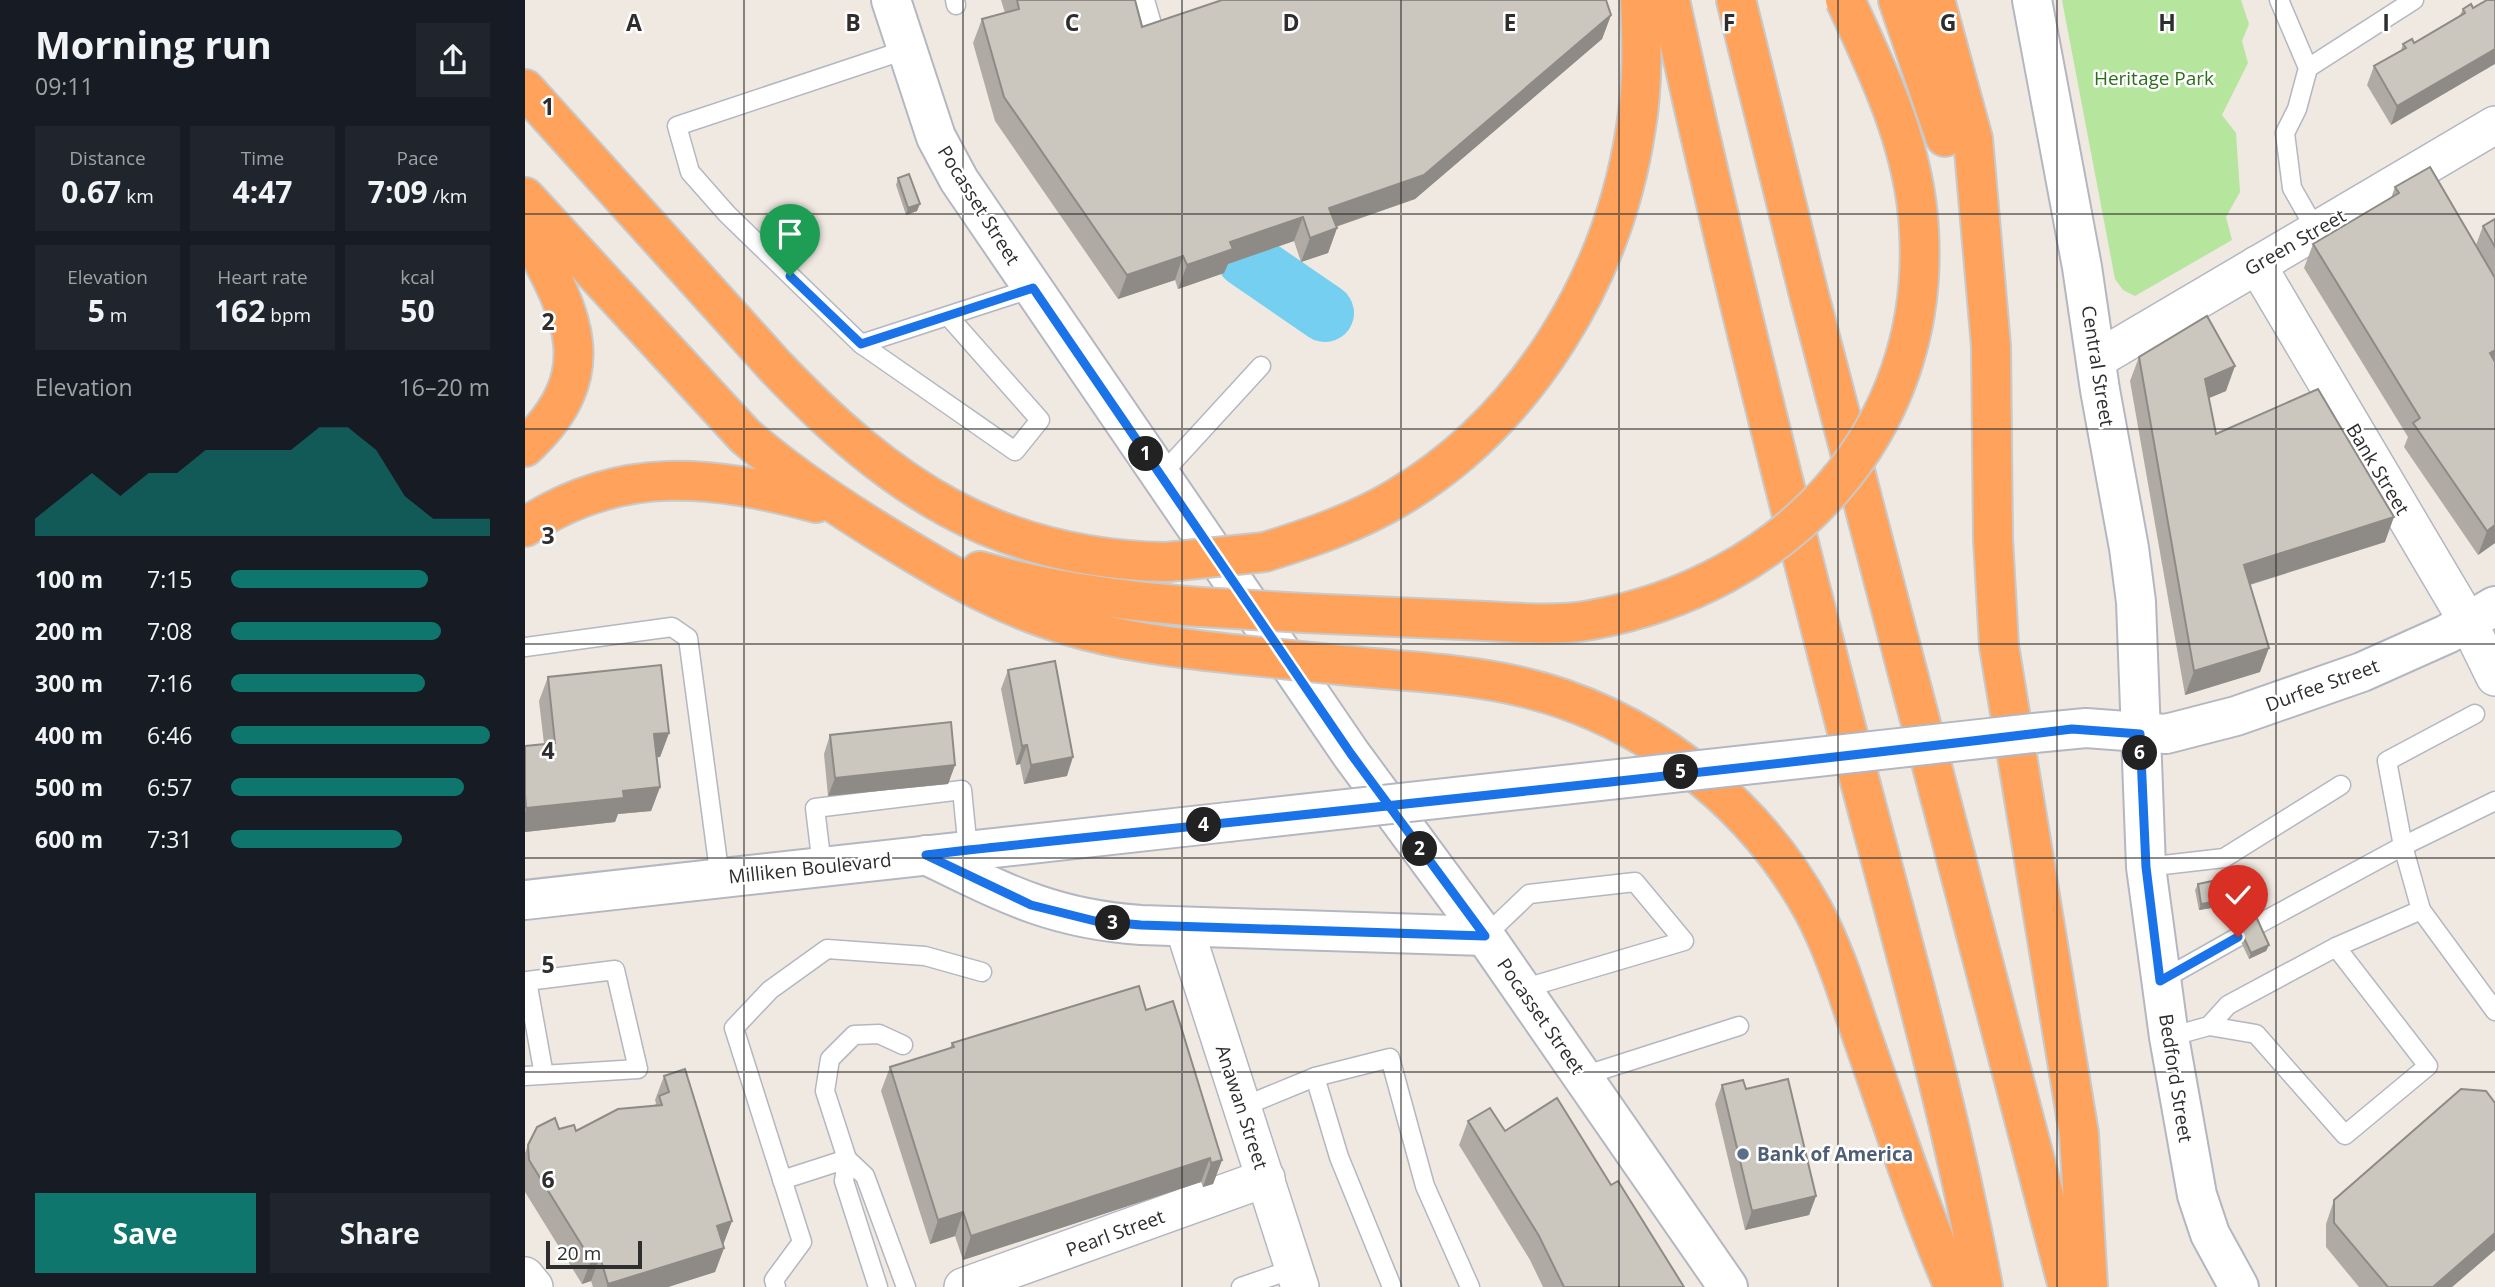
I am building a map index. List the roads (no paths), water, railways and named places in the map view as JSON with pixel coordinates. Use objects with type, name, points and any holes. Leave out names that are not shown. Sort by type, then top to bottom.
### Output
[{"type":"highway","points":[[525,89],[774,365],[810,403],[876,462],[946,507],[1016,538],[1052,550],[1167,562],[1265,551],[1334,528],[1395,499],[1426,480],[1479,435],[1533,376],[1557,343],[1576,307],[1610,229],[1636,127],[1640,0]]},
{"type":"highway","points":[[1670,0],[1746,336],[1945,1114],[1983,1287]]},
{"type":"highway","points":[[1736,0],[1750,65],[2068,1287]]},
{"type":"highway","points":[[901,545],[1045,587],[1108,599],[1304,613],[1486,621],[1588,621],[1650,607],[1706,584],[1782,538],[1828,495],[1865,447],[1892,394],[1912,330],[1920,263],[1919,229],[1903,138],[1881,80],[1845,0]]},
{"type":"highway","points":[[1899,0],[1947,144],[1985,298]]},
{"type":"highway","points":[[1935,0],[1973,139],[1991,346],[1993,539],[1999,646],[2079,1134],[2088,1287]]},
{"type":"highway","points":[[525,197],[745,436],[798,480],[842,510],[983,593],[1041,617],[1128,639],[1233,654],[1483,680],[1553,696],[1618,722],[1653,742],[1710,784],[1738,811],[1792,874],[1831,949],[1954,1287]]},
{"type":"highway","points":[[525,227],[564,302],[570,319],[574,355],[567,391],[560,406],[525,447]]},
{"type":"highway","points":[[525,527],[571,500],[592,492],[654,480],[736,484],[842,510]]},
{"type":"main road","name":"Pocasset Street","points":[[891,0],[943,152],[1351,754],[1485,936],[1728,1287]]},
{"type":"main road","name":"Central Street","points":[[2032,0],[2082,267],[2129,548],[2136,602],[2140,734]]},
{"type":"main road","name":"Durfee Street","points":[[2140,734],[2182,730],[2300,696],[2410,651],[2482,614]]},
{"type":"main road","name":"Milliken Boulevard","points":[[525,900],[2034,733],[2091,728],[2140,734]]},
{"type":"main road","name":"Bedford Street","points":[[2140,734],[2146,867],[2160,981],[2197,1195],[2210,1234],[2239,1287]]},
{"type":"main road","points":[[926,855],[1006,894],[1054,913],[1117,924],[1485,936]]},
{"type":"street","name":"Green Street","points":[[2096,360],[2495,125]]},
{"type":"street","name":"Bank Street","points":[[2257,265],[2482,614],[2495,677]]},
{"type":"street","name":"Anawan Street","points":[[1184,927],[1296,1278]]},
{"type":"street","name":"Pearl Street","points":[[963,1287],[1027,1277],[1266,1178]]},
{"type":"lane","points":[[1145,0],[1158,45]]},
{"type":"lane","points":[[2279,0],[2308,68],[2297,109],[2285,133],[2292,188],[2316,230]]},
{"type":"lane","points":[[2308,68],[2414,0]]},
{"type":"lane","points":[[908,49],[677,126],[691,172],[727,214],[861,344],[1015,451],[1040,420],[949,317]]},
{"type":"lane","points":[[861,344],[1033,288]]},
{"type":"lane","points":[[1161,475],[1261,366]]},
{"type":"lane","points":[[525,647],[672,627],[688,638],[720,878]]},
{"type":"lane","points":[[2475,714],[2387,761],[2403,846],[2421,910],[2495,1011]]},
{"type":"lane","points":[[2146,867],[2224,858],[2341,785]]},
{"type":"lane","points":[[822,866],[815,808],[962,790],[968,850]]},
{"type":"lane","points":[[2255,926],[2403,846],[2495,801]]},
{"type":"lane","points":[[1485,936],[1529,894],[1635,882],[1684,941],[1522,989]]},
{"type":"lane","points":[[2209,1026],[2228,1005],[2336,947],[2421,910]]},
{"type":"lane","points":[[2160,981],[2238,937]]},
{"type":"lane","points":[[2169,1037],[2209,1026],[2256,1034],[2345,1135],[2428,1066],[2336,947]]},
{"type":"lane","points":[[776,1287],[774,1280],[801,1242],[734,1028],[770,989],[827,949],[925,956],[982,972]]},
{"type":"lane","points":[[525,1076],[638,1069],[615,970],[527,981],[544,1074]]},
{"type":"lane","points":[[1583,1076],[1739,1026]]},
{"type":"lane","points":[[878,1287],[844,1181],[847,1159],[825,1091],[831,1059],[854,1035],[879,1034],[903,1045]]},
{"type":"lane","points":[[1242,1107],[1315,1077],[1390,1058],[1425,1186],[1470,1287]]},
{"type":"lane","points":[[1315,1077],[1339,1157],[1392,1287]]},
{"type":"lane","points":[[782,1181],[847,1159]]},
{"type":"lane","points":[[847,1159],[865,1176],[906,1287]]},
{"type":"lane","points":[[1241,1287],[1296,1278]]},
{"type":"waterway","points":[[1245,258],[1325,313]]},
{"type":"place","name":"Bank of America","points":[[1743,1154]]},
{"type":"park label","name":"Heritage Park","points":[[2154,78]]}]
